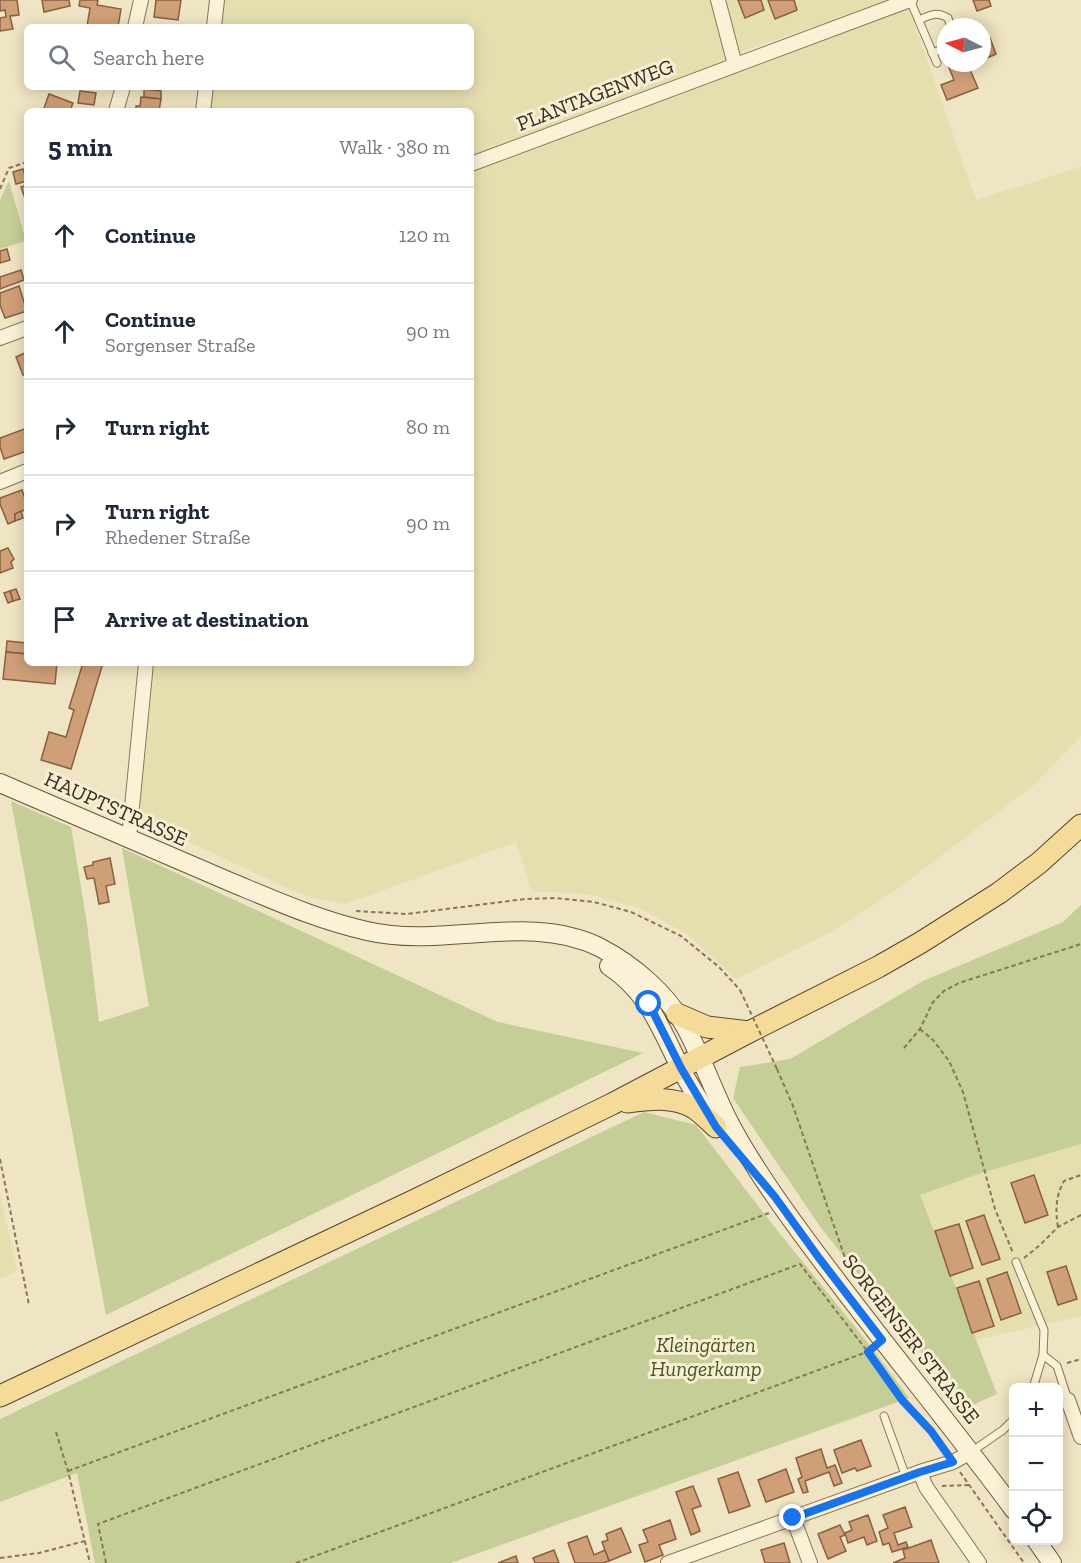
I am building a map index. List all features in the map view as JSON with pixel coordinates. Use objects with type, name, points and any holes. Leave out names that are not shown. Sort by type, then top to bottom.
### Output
[{"type":"main road","name":"HAUPTSTRASSE","points":[[0,783],[314,917],[370,932],[401,937],[441,937],[497,932]]},
{"type":"main road","points":[[0,1396],[413,1201],[612,1104],[878,967],[999,893],[1031,869],[1081,825]]},
{"type":"main road","points":[[497,932],[533,930],[561,934],[597,946],[631,967],[652,985],[686,1028],[728,1121],[779,1202]]},
{"type":"main road","points":[[497,932],[560,942],[593,955],[623,976],[649,1004],[681,1068],[716,1127],[779,1202]]},
{"type":"main road","points":[[677,1014],[707,1027],[749,1032]]},
{"type":"main road","points":[[612,1104],[652,1098],[673,1100],[693,1108],[716,1127]]},
{"type":"main road","name":"SORGENSER STRASSE","points":[[779,1202],[819,1258],[1009,1503]]},
{"type":"main road","points":[[1040,1545],[1053,1563]]},
{"type":"street","points":[[136,24],[141,0]]},
{"type":"street","points":[[214,24],[217,0]]},
{"type":"street","points":[[718,0],[735,64]]},
{"type":"street","name":"PLANTAGENWEG","points":[[474,163],[910,0]]},
{"type":"street","points":[[117,108],[122,90]]},
{"type":"street","points":[[203,108],[206,90]]},
{"type":"street","points":[[0,338],[24,329]]},
{"type":"street","points":[[0,482],[24,472]]},
{"type":"street","points":[[129,838],[146,666]]},
{"type":"street","points":[[1068,1400],[1081,1437]]},
{"type":"street","points":[[668,1563],[697,1558],[793,1518],[953,1462],[971,1452]]},
{"type":"street","points":[[920,1472],[926,1487],[979,1563]]},
{"type":"street","points":[[793,1518],[810,1563]]},
{"type":"lane","points":[[910,0],[937,63]]},
{"type":"lane","points":[[919,20],[940,14],[948,18]]},
{"type":"lane","points":[[933,53],[937,51]]},
{"type":"lane","points":[[1016,1262],[1044,1330],[1043,1355],[1035,1383]]},
{"type":"lane","points":[[1043,1355],[1057,1366],[1068,1400]]},
{"type":"lane","points":[[884,1416],[906,1477]]},
{"type":"lane","points":[[971,1452],[1009,1424]]},
{"type":"path","points":[[0,189],[9,168],[24,163]]},
{"type":"path","points":[[349,910],[407,914],[525,899],[556,898],[594,902],[631,912],[681,936],[719,967],[740,990],[793,1106],[846,1261]]},
{"type":"path","points":[[904,1048],[920,1029],[933,1002],[944,991],[959,983],[1081,944]]},
{"type":"path","points":[[920,1029],[933,1040],[949,1061],[963,1092],[995,1209],[1016,1262],[1040,1245],[1058,1227],[1081,1215]]},
{"type":"path","points":[[0,1159],[29,1305]]},
{"type":"path","points":[[1058,1227],[1056,1215],[1058,1192],[1064,1181],[1081,1175]]},
{"type":"path","points":[[68,1471],[779,1202]]},
{"type":"path","points":[[106,1563],[98,1524],[800,1264],[902,1400],[931,1431],[1024,1563]]},
{"type":"path","points":[[296,1563],[868,1352],[882,1340]]},
{"type":"path","points":[[1057,1366],[1081,1359]]},
{"type":"path","points":[[56,1431],[90,1563]]},
{"type":"path","points":[[926,1487],[969,1485]]},
{"type":"path","points":[[0,1558],[39,1553],[85,1541]]},
{"type":"shaded area","points":[[223,0],[892,0],[740,52],[729,60],[474,157],[474,108],[208,108],[212,90],[474,90],[474,24],[220,24]]},
{"type":"shaded area","points":[[909,8],[976,200],[1081,167],[1081,736],[1034,785],[896,890],[831,932],[736,979],[687,934],[639,908],[592,895],[532,892],[516,842],[345,904],[293,891],[143,820],[136,825],[151,666],[474,666],[474,170]]},
{"type":"shaded area","points":[[1081,1144],[1081,1316],[976,1340],[920,1195],[978,1174]]},
{"type":"shaded area","points":[[0,1192],[17,1271],[0,1279]]},
{"type":"green space","points":[[9,181],[24,234],[24,242],[0,249],[0,200]]},
{"type":"green space","points":[[11,801],[71,827],[87,924],[99,1022],[149,1006],[122,848],[498,1022],[643,1053],[106,1315]]},
{"type":"green space","points":[[1081,905],[1081,1144],[978,1174],[920,1195],[997,1394],[966,1408],[821,1228],[733,1098],[740,1067],[790,1059],[923,981],[1063,922]]},
{"type":"green space","name":"Kleingärten Hungerkamp","points":[[644,1112],[696,1125],[909,1398],[451,1563],[95,1563],[77,1473],[0,1502],[0,1419]]},
{"type":"building","points":[[0,0],[17,0],[19,15],[10,16],[13,29],[0,31],[0,18],[6,17],[5,10],[0,11]]},
{"type":"building","points":[[42,0],[69,0],[70,6],[44,12]]},
{"type":"building","points":[[80,0],[98,0],[97,5],[121,9],[118,24],[87,24],[90,8],[79,6]]},
{"type":"building","points":[[156,0],[181,0],[178,20],[154,17]]},
{"type":"building","points":[[738,0],[761,0],[764,10],[745,18]]},
{"type":"building","points":[[768,0],[794,0],[797,10],[775,19]]},
{"type":"building","points":[[973,0],[989,0],[991,6],[977,11]]},
{"type":"building","points":[[991,41],[996,54],[991,56]]},
{"type":"building","points":[[951,72],[971,72],[978,88],[947,100],[941,85],[954,80]]},
{"type":"building","points":[[144,90],[161,91],[161,99],[144,97]]},
{"type":"building","points":[[80,91],[96,93],[94,105],[78,103]]},
{"type":"building","points":[[49,94],[73,103],[71,108],[44,108]]},
{"type":"building","points":[[141,97],[161,99],[160,108],[136,108],[140,106]]},
{"type":"building","points":[[23,169],[24,182],[16,184],[13,172]]},
{"type":"building","points":[[7,249],[10,260],[0,263],[0,251]]},
{"type":"building","points":[[21,270],[24,280],[0,289],[0,277]]},
{"type":"building","points":[[19,286],[24,302],[24,312],[5,318],[0,305],[0,293]]},
{"type":"building","points":[[24,353],[24,375],[23,375],[16,357]]},
{"type":"building","points":[[24,429],[24,452],[4,459],[0,438]]},
{"type":"building","points":[[22,490],[24,510],[15,514],[15,521],[8,524],[0,498]]},
{"type":"building","points":[[21,511],[23,518],[15,521],[15,514]]},
{"type":"building","points":[[8,548],[14,559],[11,562],[13,568],[0,573],[0,551]]},
{"type":"building","points":[[16,589],[20,599],[13,601],[10,591]]},
{"type":"building","points":[[10,591],[13,601],[8,603],[4,593]]},
{"type":"building","points":[[7,641],[24,643],[24,654],[6,652]]},
{"type":"building","points":[[6,652],[24,654],[24,666],[57,666],[55,684],[3,679]]},
{"type":"building","points":[[82,666],[102,666],[71,769],[41,760],[49,732],[66,737],[74,710],[69,708]]},
{"type":"building","points":[[110,858],[115,884],[106,886],[109,902],[99,904],[94,878],[87,879],[84,867]]},
{"type":"building","points":[[1034,1175],[1048,1215],[1025,1223],[1011,1183]]},
{"type":"building","points":[[984,1215],[1000,1259],[982,1265],[966,1221]]},
{"type":"building","points":[[959,1224],[973,1268],[950,1276],[935,1231]]},
{"type":"building","points":[[1066,1266],[1077,1299],[1058,1305],[1047,1272]]},
{"type":"building","points":[[1007,1272],[1021,1313],[1001,1320],[987,1279]]},
{"type":"building","points":[[979,1281],[994,1326],[972,1333],[957,1288]]},
{"type":"building","points":[[861,1440],[871,1466],[857,1471],[855,1468],[842,1473],[834,1450]]},
{"type":"building","points":[[821,1449],[827,1468],[835,1465],[842,1483],[834,1486],[829,1472],[805,1481],[808,1492],[803,1493],[798,1479],[802,1477],[796,1458]]},
{"type":"building","points":[[786,1469],[794,1492],[766,1502],[758,1480]]},
{"type":"building","points":[[738,1472],[750,1506],[729,1513],[718,1479]]},
{"type":"building","points":[[693,1486],[701,1506],[692,1509],[700,1531],[691,1535],[676,1492]]},
{"type":"building","points":[[905,1507],[912,1527],[894,1533],[898,1545],[906,1542],[908,1547],[892,1552],[889,1543],[883,1545],[879,1532],[888,1528],[883,1515]]},
{"type":"building","points":[[868,1515],[877,1541],[867,1545],[864,1537],[848,1543],[845,1533],[852,1530],[849,1522]]},
{"type":"building","points":[[670,1520],[676,1539],[659,1545],[663,1555],[645,1562],[639,1545],[648,1542],[643,1530]]},
{"type":"building","points":[[840,1525],[845,1535],[840,1537],[846,1551],[828,1559],[818,1534]]},
{"type":"building","points":[[621,1528],[631,1552],[609,1561],[602,1542],[608,1540],[606,1534]]},
{"type":"building","points":[[587,1536],[594,1555],[605,1550],[609,1561],[575,1563],[568,1543]]},
{"type":"building","points":[[931,1540],[939,1563],[893,1563],[905,1558],[903,1550]]},
{"type":"building","points":[[784,1543],[790,1563],[765,1563],[761,1550]]},
{"type":"building","points":[[554,1550],[559,1563],[535,1563],[533,1558]]},
{"type":"building","points":[[516,1556],[518,1563],[498,1563]]},
{"type":"route","points":[[649,1004],[694,1092],[716,1127],[775,1197],[882,1340],[868,1352],[902,1400],[931,1431],[953,1462],[793,1518]]}]
